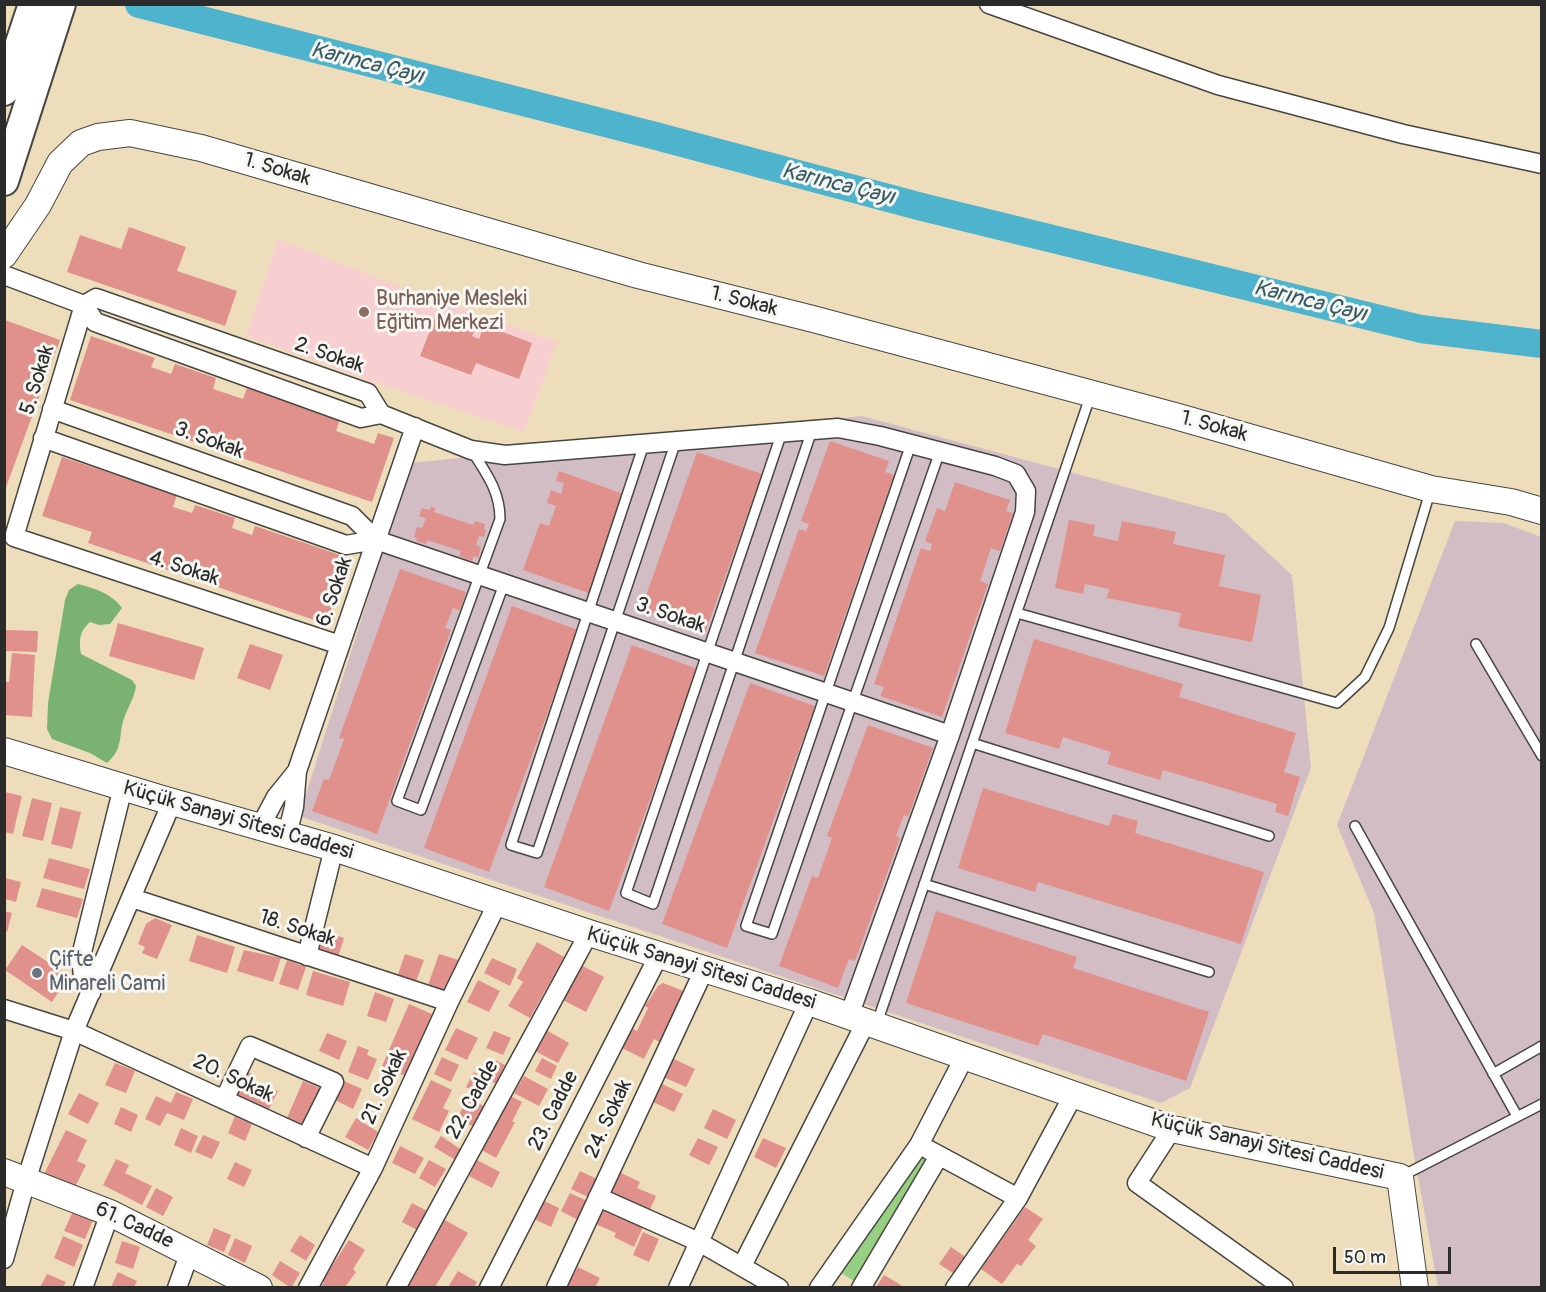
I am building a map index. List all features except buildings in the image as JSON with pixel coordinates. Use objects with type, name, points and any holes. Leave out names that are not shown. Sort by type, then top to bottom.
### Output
[{"type":"main road","points":[[4,181],[14,92],[33,4]]},
{"type":"main road","points":[[14,92],[61,4]]},
{"type":"street","points":[[989,4],[1218,85],[1403,134],[1542,164]]},
{"type":"street","name":"1. Sokak","points":[[4,255],[38,205],[60,163],[67,156],[81,143],[98,137],[130,133],[201,148],[638,275],[813,319],[1092,394],[1431,489],[1511,502],[1542,511]]},
{"type":"street","name":"2. Sokak","points":[[4,276],[84,305],[95,322],[361,418],[381,414],[368,393],[96,298],[84,305]]},
{"type":"street","name":"5. Sokak","points":[[14,537],[84,305]]},
{"type":"street","name":"3. Sokak","points":[[52,409],[352,516],[376,540],[950,735]]},
{"type":"street","points":[[381,414],[471,450],[505,455],[838,428],[995,466],[1016,474],[1026,491],[1025,512],[950,735],[863,1021],[742,1266]]},
{"type":"street","name":"6. Sokak","points":[[297,771],[415,427]]},
{"type":"street","name":"3. Sokak","points":[[44,438],[346,545],[376,540]]},
{"type":"street","name":"4. Sokak","points":[[14,537],[340,645]]},
{"type":"street","name":"Küçük Sanayi Sitesi Caddesi","points":[[4,751],[334,848],[589,933],[809,1002],[1172,1129],[1400,1177]]},
{"type":"street","points":[[260,827],[276,797],[297,771]]},
{"type":"street","points":[[287,835],[294,807],[297,771]]},
{"type":"street","points":[[91,993],[83,977],[81,956],[123,787]]},
{"type":"street","points":[[4,1259],[15,1177],[74,1031],[172,802]]},
{"type":"street","points":[[307,956],[334,848]]},
{"type":"street","name":"18. Sokak","points":[[132,898],[449,1002]]},
{"type":"street","name":"21. Sokak","points":[[308,1287],[373,1168],[449,1002],[498,902]]},
{"type":"street","name":"22. Cadde","points":[[396,1287],[589,933]]},
{"type":"street","name":"23. Cadde","points":[[489,1287],[659,955]]},
{"type":"street","name":"24. Sokak","points":[[556,1287],[704,970]]},
{"type":"street","points":[[678,1287],[809,1002]]},
{"type":"street","name":"20. Sokak","points":[[4,1010],[74,1031],[373,1168]]},
{"type":"street","points":[[224,1100],[250,1046],[334,1082],[306,1138]]},
{"type":"street","points":[[819,1287],[919,1145],[965,1056]]},
{"type":"street","points":[[955,1287],[1018,1198],[1074,1094]]},
{"type":"street","points":[[1172,1129],[1137,1183],[1284,1287]]},
{"type":"street","points":[[919,1145],[1018,1198]]},
{"type":"street","points":[[861,1287],[939,1156]]},
{"type":"street","name":"61. Cadde","points":[[15,1177],[110,1214],[259,1287]]},
{"type":"street","points":[[1400,1177],[1415,1287]]},
{"type":"street","points":[[598,1197],[699,1242],[779,1287]]},
{"type":"street","points":[[83,1287],[110,1214]]},
{"type":"street","points":[[177,1287],[190,1252]]},
{"type":"lane","points":[[863,1021],[924,884],[1092,394]]},
{"type":"lane","points":[[782,432],[626,893],[653,904],[812,430]]},
{"type":"lane","points":[[644,444],[512,844],[537,853],[676,441]]},
{"type":"lane","points":[[911,444],[746,926],[772,934],[940,452]]},
{"type":"lane","points":[[471,450],[495,487],[500,519],[397,801],[421,810],[504,584]]},
{"type":"lane","points":[[1017,613],[1336,703],[1365,677],[1389,628],[1431,489]]},
{"type":"lane","points":[[1476,644],[1542,756]]},
{"type":"lane","points":[[972,743],[1269,836]]},
{"type":"lane","points":[[1355,825],[1517,1116]]},
{"type":"lane","points":[[924,884],[1209,972]]},
{"type":"lane","points":[[1493,1074],[1542,1046]]},
{"type":"lane","points":[[1400,1177],[1542,1104]]},
{"type":"shaded area","name":"Burhaniye Mesleki Eğitim Merkezi","points":[[278,239],[406,289],[557,342],[524,432],[376,383],[246,336]]},
{"type":"shaded area","points":[[862,416],[1226,514],[1292,575],[1311,768],[1190,1088],[1161,1103],[299,816],[411,463]]},
{"type":"shaded area","points":[[1455,521],[1504,523],[1541,537],[1541,1287],[1438,1287],[1374,913],[1337,825]]},
{"type":"green space","points":[[78,584],[108,595],[122,608],[110,624],[99,625],[90,622],[86,626],[81,636],[81,654],[132,680],[136,686],[124,718],[118,747],[107,763],[90,753],[52,739],[47,729],[48,703],[65,600],[69,590]]},
{"type":"green space","points":[[922,1154],[926,1158],[856,1282],[839,1272]]},
{"type":"waterway","name":"Karınca Çayı","points":[[139,4],[652,135],[922,207],[1421,329],[1542,344]]},
{"type":"place","name":"Burhaniye Mesleki Eğitim Merkezi","points":[[364,312]]},
{"type":"place","name":"Çifte Minareli Cami","points":[[37,973]]}]
